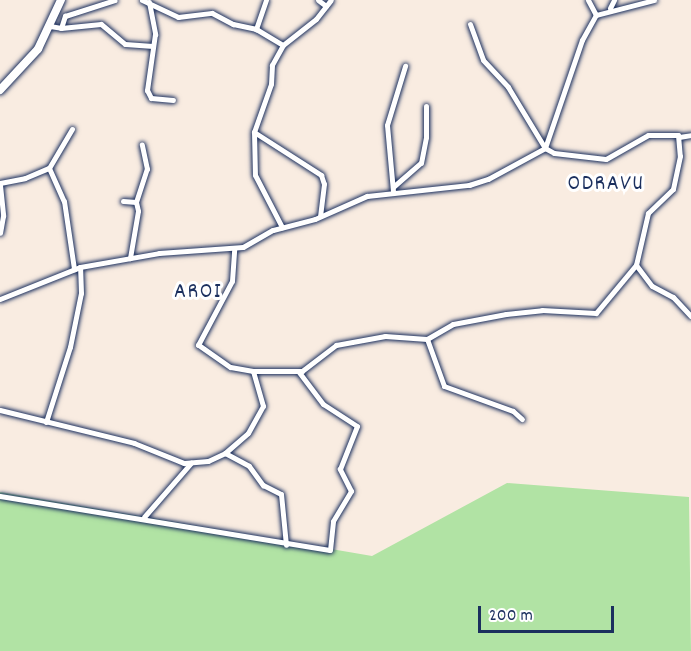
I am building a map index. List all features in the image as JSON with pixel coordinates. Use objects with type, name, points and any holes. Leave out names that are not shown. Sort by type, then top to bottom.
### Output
[{"type":"main road","points":[[0,90],[33,57],[61,0]]},
{"type":"street","points":[[61,27],[64,16],[115,0]]},
{"type":"street","points":[[142,0],[178,17],[207,12],[256,29],[283,45]]},
{"type":"street","points":[[256,29],[267,0]]},
{"type":"street","points":[[318,0],[326,6]]},
{"type":"street","points":[[282,227],[255,175],[254,132],[271,84],[272,65],[283,45],[331,0]]},
{"type":"street","points":[[588,0],[596,15]]},
{"type":"street","points":[[610,8],[614,0]]},
{"type":"street","points":[[0,299],[77,268],[130,258],[234,249],[254,243],[282,227],[320,216],[367,195],[393,189],[476,183],[545,148],[582,40],[596,15],[610,8],[654,0]]},
{"type":"street","points":[[149,2],[155,26],[147,90],[151,98],[173,100]]},
{"type":"street","points":[[50,26],[101,24],[125,44],[153,45]]},
{"type":"street","points":[[470,24],[479,55],[508,87],[545,148],[565,156],[606,159],[648,135],[679,137],[691,135]]},
{"type":"street","points":[[393,189],[386,131],[405,66]]},
{"type":"street","points":[[393,189],[421,164],[426,137],[426,106]]},
{"type":"street","points":[[0,233],[3,216],[0,184],[25,178],[49,168],[72,129]]},
{"type":"street","points":[[254,132],[321,176],[324,184],[320,216]]},
{"type":"street","points":[[234,249],[232,280],[198,345],[230,367],[253,372],[298,371],[336,345],[385,336],[427,339],[453,324],[506,314],[542,310],[596,313],[636,265],[648,213],[673,189],[680,156],[679,137]]},
{"type":"street","points":[[130,258],[138,231],[136,202],[147,170],[142,145]]},
{"type":"street","points":[[46,422],[70,347],[81,293],[64,201],[49,168]]},
{"type":"street","points":[[123,201],[136,202]]},
{"type":"street","points":[[636,265],[652,286],[673,297],[691,316]]},
{"type":"street","points":[[427,339],[444,386],[513,411],[522,419]]},
{"type":"street","points":[[0,496],[144,517],[330,550],[333,520],[351,491],[340,469],[357,429],[318,399],[298,371]]},
{"type":"street","points":[[144,517],[191,463],[225,453],[248,433],[261,413],[263,398],[253,372]]},
{"type":"street","points":[[0,410],[134,443],[191,463]]},
{"type":"street","points":[[225,453],[249,466],[262,484],[281,494],[286,544]]},
{"type":"green space","points":[[507,483],[689,497],[691,651],[0,651],[0,492],[372,556]]},
{"type":"district","name":"ODRAVU","points":[[606,185]]},
{"type":"district","name":"AROI","points":[[198,293]]}]
